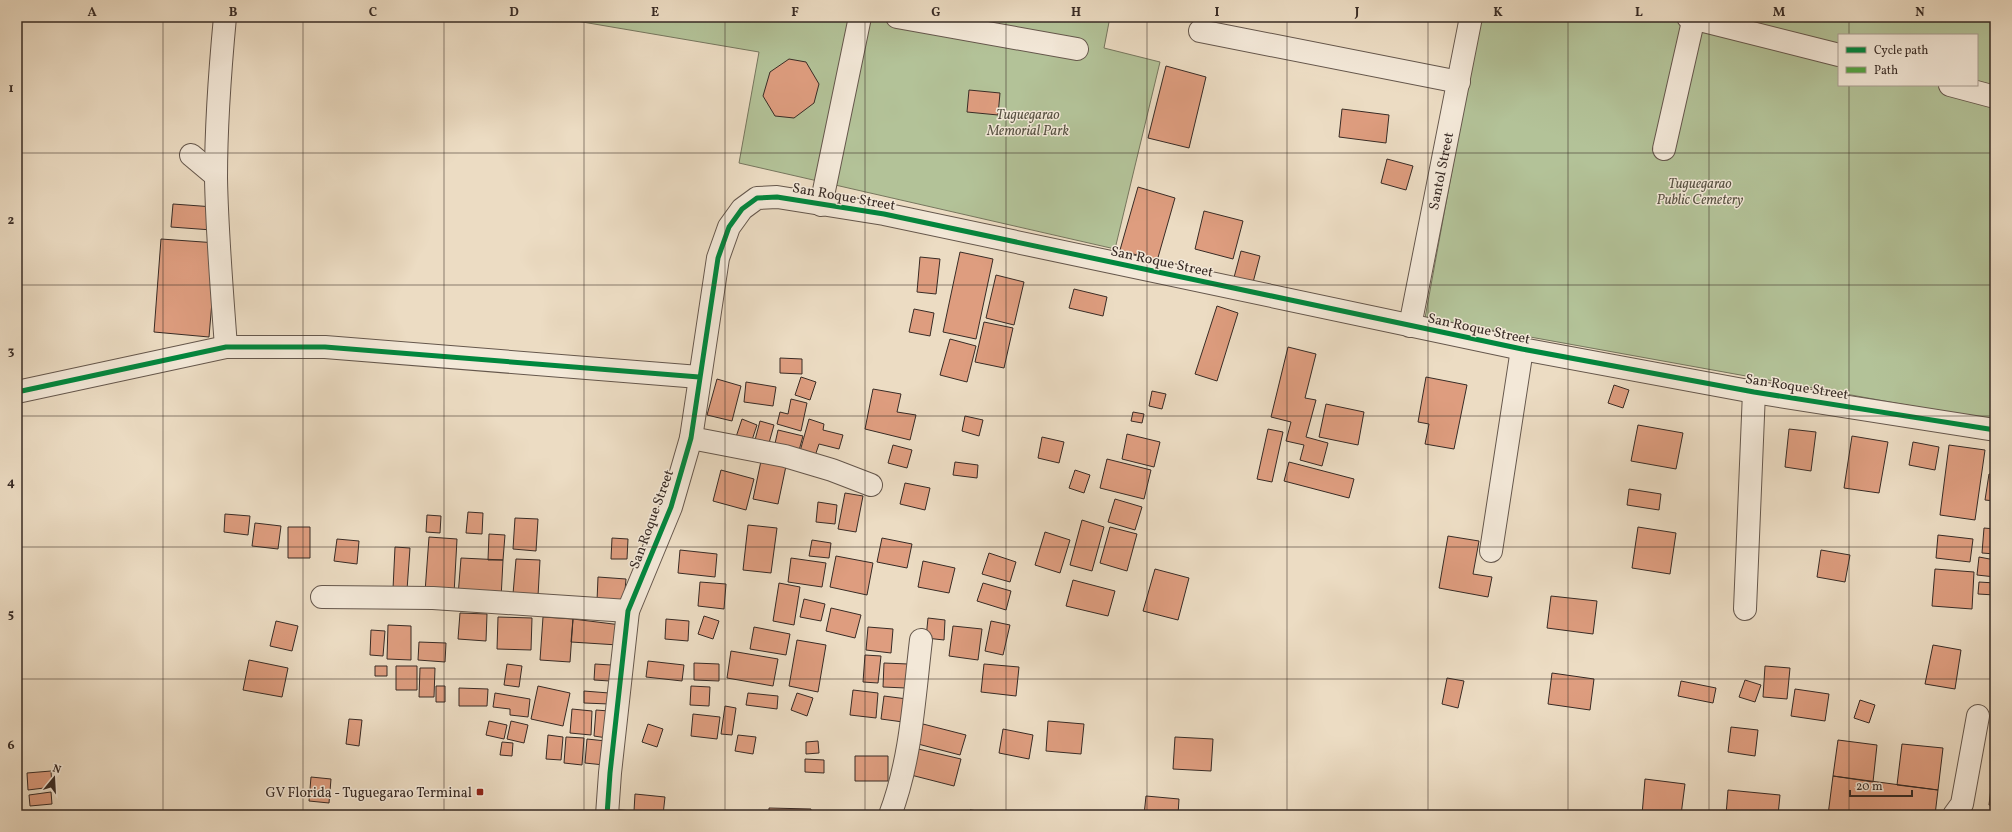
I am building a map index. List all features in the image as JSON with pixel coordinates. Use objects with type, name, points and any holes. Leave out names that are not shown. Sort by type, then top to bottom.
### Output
[{"type":"street","points":[[225,17],[218,119],[216,176],[218,240],[226,347]]},
{"type":"street","points":[[821,205],[860,17]]},
{"type":"street","points":[[897,17],[1077,49]]},
{"type":"street","name":"Santol Street","points":[[1410,326],[1471,17]]},
{"type":"street","points":[[1664,149],[1692,17],[1838,55]]},
{"type":"street","points":[[1200,32],[1458,82]]},
{"type":"street","points":[[1954,86],[1995,97]]},
{"type":"street","points":[[191,155],[216,176]]},
{"type":"street","name":"San Roque Street","points":[[607,815],[610,773],[628,611],[672,507],[691,438],[718,258],[729,227],[742,209],[756,198],[778,197],[884,214],[1522,349],[1754,392],[1995,430]]},
{"type":"street","points":[[17,392],[226,347],[325,348],[699,377]]},
{"type":"street","points":[[1491,551],[1522,349]]},
{"type":"street","points":[[1745,609],[1754,392]]},
{"type":"street","points":[[691,438],[785,456],[832,470],[871,485]]},
{"type":"street","points":[[322,597],[434,598],[628,611]]},
{"type":"street","points":[[890,815],[901,781],[910,734],[921,640]]},
{"type":"street","points":[[1965,811],[1978,716]]},
{"type":"green space","name":"Tuguegarao Memorial Park","points":[[553,17],[1110,17],[1104,48],[1160,62],[1115,249],[739,163],[759,52]]},
{"type":"green space","name":"Tuguegarao Public Cemetery","points":[[1480,17],[1995,17],[1995,421],[1425,318]]},
{"type":"building","points":[[789,59],[806,62],[819,84],[814,103],[794,118],[775,116],[763,96],[770,72]]},
{"type":"building","points":[[1166,66],[1206,77],[1189,148],[1148,138]]},
{"type":"building","points":[[969,90],[1000,93],[998,115],[967,112]]},
{"type":"building","points":[[1342,109],[1389,115],[1386,143],[1339,137]]},
{"type":"building","points":[[1387,159],[1413,166],[1406,190],[1381,183]]},
{"type":"building","points":[[1138,187],[1175,198],[1157,261],[1120,250]]},
{"type":"building","points":[[173,204],[214,207],[212,230],[171,227]]},
{"type":"building","points":[[1204,211],[1243,221],[1233,259],[1195,249]]},
{"type":"building","points":[[161,239],[217,243],[209,337],[154,332]]},
{"type":"building","points":[[1241,251],[1260,256],[1251,290],[1232,285]]},
{"type":"building","points":[[960,252],[993,259],[976,339],[943,332]]},
{"type":"building","points":[[920,257],[940,259],[936,294],[917,292]]},
{"type":"building","points":[[996,275],[1024,282],[1014,325],[986,318]]},
{"type":"building","points":[[1074,289],[1107,297],[1103,316],[1069,308]]},
{"type":"building","points":[[1217,306],[1238,313],[1217,381],[1195,374]]},
{"type":"building","points":[[914,309],[934,313],[930,336],[909,332]]},
{"type":"building","points":[[984,322],[1013,328],[1004,368],[975,362]]},
{"type":"building","points":[[950,339],[976,346],[967,382],[940,375]]},
{"type":"building","points":[[1288,347],[1316,354],[1305,398],[1316,400],[1306,437],[1328,443],[1322,466],[1300,460],[1304,445],[1286,441],[1291,422],[1271,417]]},
{"type":"building","points":[[780,358],[802,359],[802,374],[780,373]]},
{"type":"building","points":[[801,377],[816,382],[810,400],[795,395]]},
{"type":"building","points":[[1426,377],[1467,385],[1454,449],[1425,444],[1429,424],[1418,422]]},
{"type":"building","points":[[717,379],[741,386],[732,421],[707,415]]},
{"type":"building","points":[[746,382],[776,387],[773,406],[744,402]]},
{"type":"building","points":[[1614,385],[1629,390],[1623,408],[1608,403]]},
{"type":"building","points":[[873,389],[901,394],[897,412],[916,415],[910,440],[865,429]]},
{"type":"building","points":[[1152,391],[1166,394],[1162,409],[1149,406]]},
{"type":"building","points":[[791,399],[807,403],[801,431],[777,424],[780,412],[788,414]]},
{"type":"building","points":[[1326,404],[1364,412],[1358,445],[1319,437]]},
{"type":"building","points":[[1133,412],[1144,414],[1142,423],[1131,421]]},
{"type":"building","points":[[965,416],[983,420],[979,436],[962,431]]},
{"type":"building","points":[[742,419],[757,425],[751,443],[736,437]]},
{"type":"building","points":[[809,419],[824,424],[823,430],[843,435],[839,449],[819,444],[814,459],[799,455]]},
{"type":"building","points":[[760,421],[774,425],[769,443],[755,440]]},
{"type":"building","points":[[1638,425],[1683,433],[1676,469],[1631,461]]},
{"type":"building","points":[[1268,429],[1283,432],[1272,482],[1257,479]]},
{"type":"building","points":[[1789,429],[1816,432],[1811,471],[1785,467]]},
{"type":"building","points":[[778,430],[803,436],[798,454],[774,448]]},
{"type":"building","points":[[1127,434],[1160,442],[1154,467],[1122,459]]},
{"type":"building","points":[[1852,436],[1888,442],[1879,493],[1844,488]]},
{"type":"building","points":[[1042,437],[1064,442],[1059,463],[1038,458]]},
{"type":"building","points":[[1913,442],[1939,447],[1935,470],[1909,465]]},
{"type":"building","points":[[893,445],[912,450],[907,468],[888,463]]},
{"type":"building","points":[[1949,445],[1985,450],[1975,520],[1940,515]]},
{"type":"building","points":[[1107,459],[1151,470],[1144,499],[1100,488]]},
{"type":"building","points":[[761,461],[786,466],[778,504],[753,499]]},
{"type":"building","points":[[955,462],[978,465],[977,478],[953,475]]},
{"type":"building","points":[[1289,462],[1354,479],[1349,498],[1284,481]]},
{"type":"building","points":[[721,470],[754,479],[746,510],[713,501]]},
{"type":"building","points":[[1075,470],[1090,475],[1084,493],[1069,488]]},
{"type":"building","points":[[1989,474],[1995,474],[1995,501],[1985,500]]},
{"type":"building","points":[[905,483],[930,488],[925,510],[900,504]]},
{"type":"building","points":[[1629,489],[1661,494],[1659,510],[1627,505]]},
{"type":"building","points":[[845,493],[863,496],[856,532],[838,529]]},
{"type":"building","points":[[1115,499],[1142,507],[1135,530],[1108,522]]},
{"type":"building","points":[[818,502],[837,505],[835,524],[816,522]]},
{"type":"building","points":[[468,512],[483,513],[482,534],[466,533]]},
{"type":"building","points":[[225,514],[250,516],[248,535],[224,532]]},
{"type":"building","points":[[427,515],[441,516],[440,533],[426,532]]},
{"type":"building","points":[[515,518],[538,519],[536,551],[513,549]]},
{"type":"building","points":[[1082,520],[1104,527],[1092,571],[1070,565]]},
{"type":"building","points":[[255,523],[281,526],[278,549],[252,546]]},
{"type":"building","points":[[748,525],[777,528],[771,573],[743,570]]},
{"type":"building","points":[[288,527],[310,527],[310,558],[288,558]]},
{"type":"building","points":[[1110,527],[1137,534],[1127,571],[1100,563]]},
{"type":"building","points":[[1638,527],[1676,533],[1670,574],[1632,568]]},
{"type":"building","points":[[1984,528],[1995,529],[1995,554],[1982,553]]},
{"type":"building","points":[[1045,532],[1070,540],[1060,573],[1035,565]]},
{"type":"building","points":[[489,534],[505,535],[503,560],[488,560]]},
{"type":"building","points":[[1938,535],[1973,539],[1970,562],[1936,558]]},
{"type":"building","points":[[1448,536],[1479,541],[1473,574],[1492,577],[1488,597],[1439,588]]},
{"type":"building","points":[[429,537],[457,539],[454,594],[425,592]]},
{"type":"building","points":[[612,538],[628,539],[627,559],[611,559]]},
{"type":"building","points":[[882,538],[912,544],[907,568],[877,562]]},
{"type":"building","points":[[337,539],[359,541],[357,564],[334,561]]},
{"type":"building","points":[[812,540],[831,543],[829,558],[809,556]]},
{"type":"building","points":[[395,547],[410,548],[407,590],[393,589]]},
{"type":"building","points":[[680,550],[717,554],[715,577],[678,573]]},
{"type":"building","points":[[1821,550],[1850,555],[1845,582],[1817,577]]},
{"type":"building","points":[[989,553],[1016,562],[1010,582],[982,574]]},
{"type":"building","points":[[836,556],[873,563],[867,595],[830,587]]},
{"type":"building","points":[[1979,557],[1995,560],[1995,577],[1977,575]]},
{"type":"building","points":[[461,558],[503,560],[501,599],[458,596]]},
{"type":"building","points":[[791,558],[826,563],[822,587],[788,582]]},
{"type":"building","points":[[516,559],[540,560],[538,596],[513,594]]},
{"type":"building","points":[[923,561],[955,568],[949,593],[918,587]]},
{"type":"building","points":[[1155,569],[1189,578],[1178,620],[1143,611]]},
{"type":"building","points":[[1935,569],[1974,572],[1972,609],[1932,606]]},
{"type":"building","points":[[598,577],[626,579],[624,602],[597,601]]},
{"type":"building","points":[[1073,580],[1115,591],[1108,616],[1066,606]]},
{"type":"building","points":[[700,582],[726,584],[724,609],[698,606]]},
{"type":"building","points":[[1979,582],[1995,583],[1995,595],[1978,594]]},
{"type":"building","points":[[779,583],[800,587],[794,625],[773,621]]},
{"type":"building","points":[[983,583],[1011,591],[1006,610],[977,601]]},
{"type":"building","points":[[1551,596],[1597,601],[1593,634],[1547,628]]},
{"type":"building","points":[[804,599],[825,604],[821,621],[800,617]]},
{"type":"building","points":[[831,608],[861,615],[855,638],[826,631]]},
{"type":"building","points":[[460,613],[487,614],[486,641],[458,639]]},
{"type":"building","points":[[704,616],[719,621],[713,639],[698,634]]},
{"type":"building","points":[[498,617],[532,618],[531,650],[497,649]]},
{"type":"building","points":[[543,617],[573,619],[570,662],[540,660]]},
{"type":"building","points":[[928,618],[945,620],[944,640],[926,638]]},
{"type":"building","points":[[573,619],[621,625],[618,645],[571,642]]},
{"type":"building","points":[[666,619],[689,621],[688,641],[665,639]]},
{"type":"building","points":[[276,621],[298,626],[292,651],[270,646]]},
{"type":"building","points":[[991,621],[1010,625],[1003,655],[985,651]]},
{"type":"building","points":[[388,625],[411,626],[411,660],[387,659]]},
{"type":"building","points":[[953,626],[982,629],[978,660],[949,656]]},
{"type":"building","points":[[754,627],[790,634],[786,655],[750,649]]},
{"type":"building","points":[[868,627],[893,629],[891,653],[866,650]]},
{"type":"building","points":[[371,630],[385,631],[383,656],[370,655]]},
{"type":"building","points":[[797,640],[826,645],[818,692],[789,686]]},
{"type":"building","points":[[419,642],[446,643],[445,662],[418,660]]},
{"type":"building","points":[[1933,645],[1961,650],[1955,689],[1925,684]]},
{"type":"building","points":[[731,651],[778,659],[773,686],[727,678]]},
{"type":"building","points":[[865,655],[881,656],[878,683],[863,682]]},
{"type":"building","points":[[249,660],[288,668],[282,697],[243,690]]},
{"type":"building","points":[[648,661],[684,665],[682,681],[646,677]]},
{"type":"building","points":[[694,663],[719,664],[719,681],[694,680]]},
{"type":"building","points":[[884,663],[908,664],[906,688],[883,687]]},
{"type":"building","points":[[507,664],[522,666],[519,687],[504,685]]},
{"type":"building","points":[[595,664],[611,665],[610,681],[594,680]]},
{"type":"building","points":[[984,664],[1019,667],[1016,696],[981,692]]},
{"type":"building","points":[[375,666],[387,666],[387,676],[375,676]]},
{"type":"building","points":[[396,666],[417,666],[417,690],[396,690]]},
{"type":"building","points":[[1765,666],[1790,668],[1787,699],[1763,697]]},
{"type":"building","points":[[420,668],[435,668],[434,697],[419,697]]},
{"type":"building","points":[[1552,673],[1594,679],[1590,710],[1548,704]]},
{"type":"building","points":[[1447,678],[1464,681],[1458,708],[1442,704]]},
{"type":"building","points":[[1745,680],[1761,685],[1755,702],[1739,697]]},
{"type":"building","points":[[1681,681],[1716,688],[1713,703],[1678,696]]},
{"type":"building","points":[[436,686],[445,686],[445,702],[436,702]]},
{"type":"building","points":[[538,686],[570,693],[563,726],[531,719]]},
{"type":"building","points":[[691,686],[710,687],[709,706],[690,705]]},
{"type":"building","points":[[459,688],[488,689],[487,706],[459,706]]},
{"type":"building","points":[[1795,689],[1829,694],[1825,721],[1791,716]]},
{"type":"building","points":[[853,690],[878,693],[876,718],[850,715]]},
{"type":"building","points":[[584,691],[609,693],[609,704],[584,703]]},
{"type":"building","points":[[495,693],[530,699],[528,717],[510,715],[510,709],[493,707]]},
{"type":"building","points":[[748,693],[778,696],[777,709],[746,705]]},
{"type":"building","points":[[797,693],[813,698],[807,716],[791,710]]},
{"type":"building","points":[[884,696],[907,699],[903,722],[881,719]]},
{"type":"building","points":[[1860,700],[1875,705],[1869,723],[1854,718]]},
{"type":"building","points":[[725,706],[736,708],[732,735],[721,734]]},
{"type":"building","points":[[572,709],[592,711],[591,735],[570,733]]},
{"type":"building","points":[[596,710],[609,711],[607,738],[594,736]]},
{"type":"building","points":[[693,714],[720,717],[717,739],[691,736]]},
{"type":"building","points":[[349,719],[362,720],[359,746],[346,744]]},
{"type":"building","points":[[489,721],[507,725],[504,739],[486,735]]},
{"type":"building","points":[[511,721],[528,725],[524,743],[507,739]]},
{"type":"building","points":[[1048,721],[1084,724],[1081,754],[1046,751]]},
{"type":"building","points":[[648,724],[663,729],[657,747],[642,742]]},
{"type":"building","points":[[923,724],[966,735],[960,755],[918,744]]},
{"type":"building","points":[[1731,727],[1758,730],[1755,756],[1728,752]]},
{"type":"building","points":[[1003,729],[1033,735],[1029,759],[999,753]]},
{"type":"building","points":[[548,735],[563,737],[561,760],[546,759]]},
{"type":"building","points":[[738,735],[756,737],[753,754],[735,751]]},
{"type":"building","points":[[566,737],[584,738],[582,765],[564,763]]},
{"type":"building","points":[[1175,737],[1213,739],[1211,771],[1173,769]]},
{"type":"building","points":[[587,739],[606,741],[604,765],[585,763]]},
{"type":"building","points":[[1838,740],[1877,745],[1873,782],[1833,776]]},
{"type":"building","points":[[818,741],[819,753],[806,754],[806,742]]},
{"type":"building","points":[[502,742],[513,743],[512,756],[500,755]]},
{"type":"building","points":[[1902,744],[1943,748],[1938,790],[1897,785]]},
{"type":"building","points":[[914,748],[961,759],[954,786],[907,774]]},
{"type":"building","points":[[855,756],[888,756],[888,781],[855,781]]},
{"type":"building","points":[[805,759],[824,760],[824,773],[805,772]]},
{"type":"building","points":[[1995,762],[1995,806],[1989,805]]},
{"type":"building","points":[[51,771],[52,787],[28,790],[27,773]]},
{"type":"building","points":[[1833,776],[1938,790],[1935,815],[1828,815]]},
{"type":"building","points":[[311,777],[331,779],[329,803],[309,801]]},
{"type":"building","points":[[1645,779],[1685,784],[1681,815],[1642,815]]},
{"type":"building","points":[[1728,790],[1780,795],[1778,815],[1726,815]]},
{"type":"building","points":[[51,792],[52,804],[30,806],[29,795]]},
{"type":"building","points":[[635,794],[665,797],[663,815],[619,815],[619,810],[634,811]]},
{"type":"building","points":[[1146,796],[1179,799],[1178,815],[1144,815]]},
{"type":"building","points":[[769,808],[811,809],[811,815],[769,815]]},
{"type":"building","points":[[970,810],[1003,814],[1003,815],[969,815]]},
{"type":"cycle path","points":[[607,815],[610,773],[628,611],[671,507],[691,438],[718,258],[729,227],[742,209],[757,198],[777,197],[884,214],[1522,349],[1754,392],[1995,430]]},
{"type":"cycle path","points":[[17,392],[226,347],[325,347],[699,377]]},
{"type":"place","name":"GV Florida - Tuguegarao Terminal","points":[[480,792]]}]
